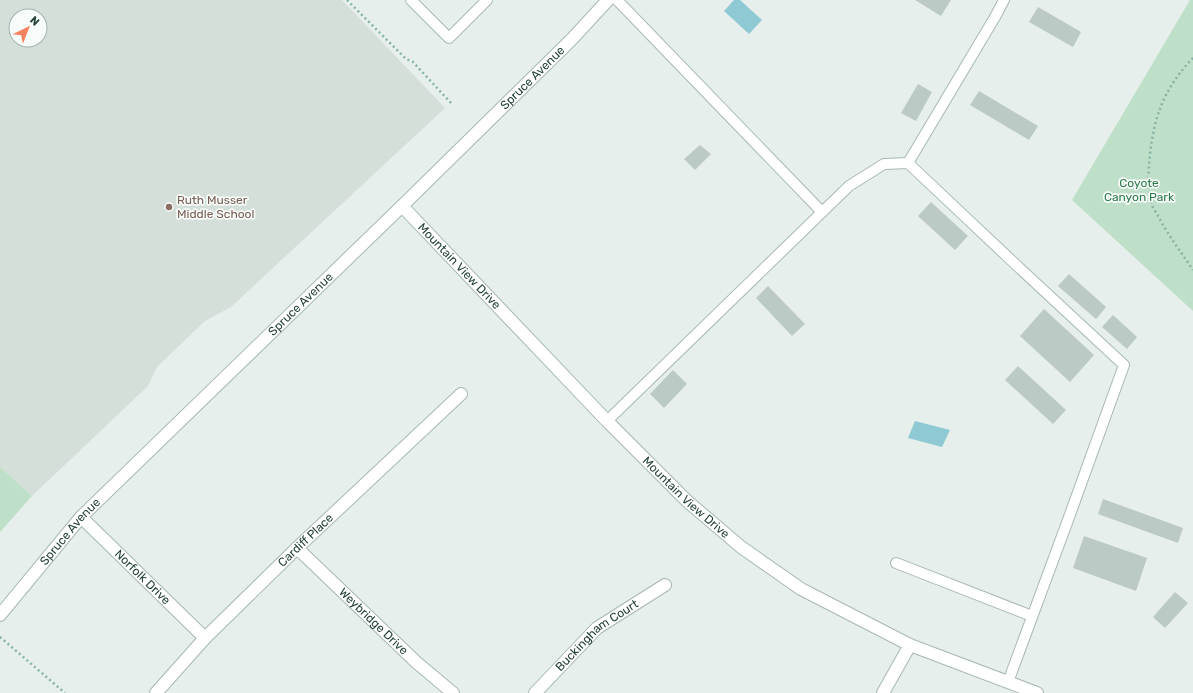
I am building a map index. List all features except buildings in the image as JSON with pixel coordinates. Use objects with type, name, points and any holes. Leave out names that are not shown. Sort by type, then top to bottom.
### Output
[{"type":"street","name":"Spruce Avenue","points":[[0,616],[81,517],[402,206],[572,39],[608,0]]},
{"type":"street","name":"Mountain View Drive","points":[[402,206],[607,421],[687,502],[741,547],[801,589],[910,645],[1037,693]]},
{"type":"street","name":"Cardiff Place","points":[[156,693],[205,638],[297,548],[461,394]]},
{"type":"street","name":"Norfolk Drive","points":[[81,517],[205,638]]},
{"type":"street","name":"Weybridge Drive","points":[[297,548],[416,662],[453,693]]},
{"type":"street","name":"Buckingham Court","points":[[535,693],[597,628],[665,585]]},
{"type":"street","points":[[883,693],[910,645]]},
{"type":"lane","points":[[412,0],[448,38],[487,0]]},
{"type":"lane","points":[[617,0],[822,212]]},
{"type":"lane","points":[[908,163],[1004,0]]},
{"type":"lane","points":[[607,421],[849,186],[884,164],[908,163],[1124,365],[1008,682]]},
{"type":"lane","points":[[896,563],[1032,616]]},
{"type":"path","points":[[347,0],[406,59],[413,62],[451,104]]},
{"type":"path","points":[[1193,58],[1185,66],[1173,84],[1160,109],[1152,138],[1149,165],[1149,190],[1151,203],[1165,230],[1193,270]]},
{"type":"path","points":[[0,637],[65,693]]},
{"type":"shaded area","name":"Ruth Musser Middle School","points":[[0,0],[342,0],[445,108],[231,307],[205,321],[157,367],[148,386],[32,496],[0,467]]},
{"type":"green space","name":"Coyote Canyon Park","points":[[1190,0],[1193,0],[1193,311],[1072,200]]},
{"type":"green space","points":[[0,467],[32,496],[0,532]]},
{"type":"water","points":[[734,0],[740,0],[762,20],[749,34],[724,11]]},
{"type":"water","points":[[915,421],[950,430],[942,447],[908,438]]},
{"type":"place","name":"Ruth Musser Middle School","points":[[169,207]]}]
